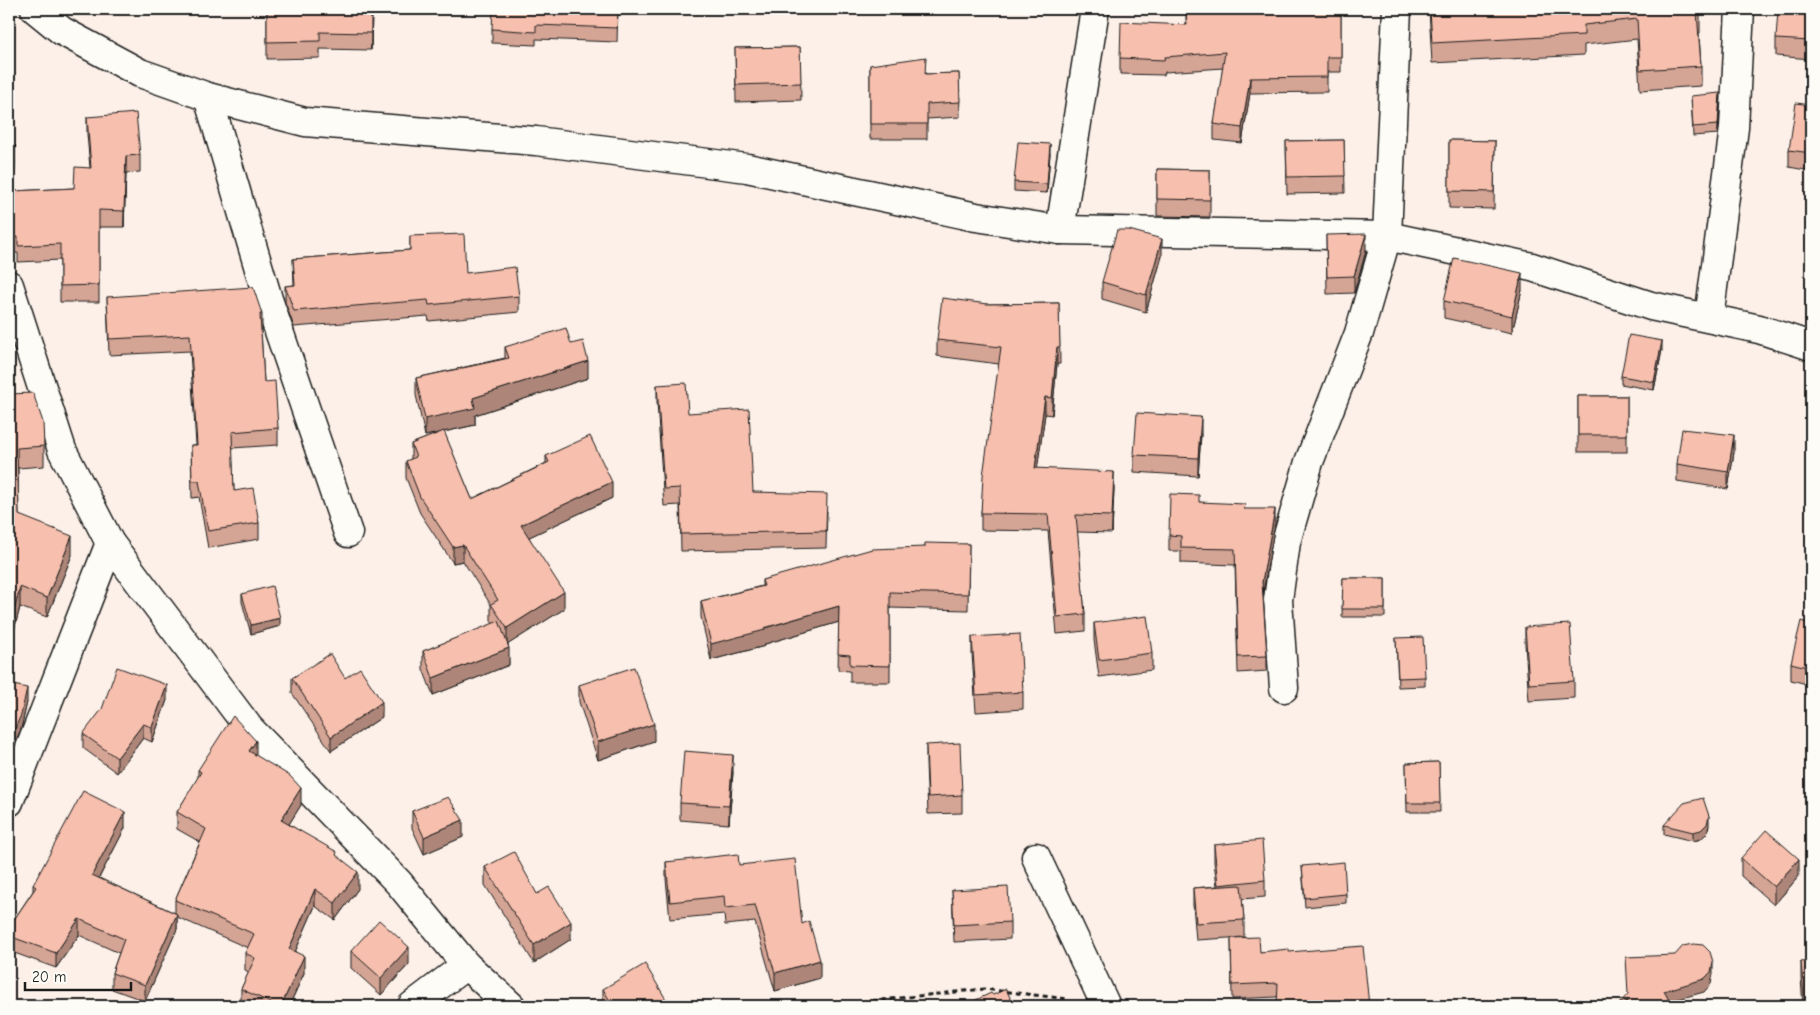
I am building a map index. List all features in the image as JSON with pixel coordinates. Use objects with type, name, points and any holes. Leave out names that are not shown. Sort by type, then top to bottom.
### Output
[{"type":"street","points":[[35,9],[62,30],[140,73],[208,97],[305,122],[536,141],[747,168],[976,217],[1060,230],[1387,236],[1532,267],[1651,306],[1759,329],[1811,346]]},
{"type":"street","points":[[1060,230],[1095,9]]},
{"type":"street","points":[[1284,688],[1278,600],[1286,542],[1309,462],[1359,333],[1387,236],[1397,9]]},
{"type":"street","points":[[1709,318],[1734,128],[1740,9]]},
{"type":"street","points":[[208,97],[268,299],[348,533]]},
{"type":"street","points":[[9,285],[62,450],[110,543],[249,728],[399,883],[466,965],[511,1006]]},
{"type":"street","points":[[9,802],[110,543]]},
{"type":"street","points":[[1036,857],[1105,1004]]},
{"type":"street","points":[[412,1006],[466,965]]},
{"type":"path","points":[[856,1006],[862,1002],[984,989],[1105,1004]]},
{"type":"building","points":[[267,9],[371,9],[371,33],[320,32],[320,41],[267,42]]},
{"type":"building","points":[[493,9],[618,9],[617,28],[536,25],[536,32],[492,29]]},
{"type":"building","points":[[1238,9],[1341,9],[1341,57],[1327,57],[1327,77],[1250,78],[1242,128],[1214,124],[1225,52],[1165,57],[1164,60],[1120,58],[1121,22],[1187,25],[1186,12]]},
{"type":"building","points":[[1430,9],[1700,9],[1700,12],[1697,12],[1701,66],[1640,70],[1637,19],[1584,25],[1584,35],[1432,43]]},
{"type":"building","points":[[1778,10],[1811,12],[1811,41],[1776,39]]},
{"type":"building","points":[[800,47],[801,83],[736,85],[735,48]]},
{"type":"building","points":[[926,57],[925,74],[959,73],[960,102],[927,104],[927,124],[870,124],[870,65]]},
{"type":"building","points":[[1720,93],[1718,125],[1693,127],[1691,96]]},
{"type":"building","points":[[1796,103],[1811,105],[1811,153],[1789,150]]},
{"type":"building","points":[[136,113],[140,155],[126,156],[124,211],[99,210],[99,285],[60,286],[60,244],[18,246],[18,237],[9,237],[9,144],[15,145],[13,191],[74,188],[75,167],[91,168],[87,117]]},
{"type":"building","points":[[1344,140],[1345,176],[1287,177],[1286,141]]},
{"type":"building","points":[[1449,140],[1495,141],[1494,192],[1449,191]]},
{"type":"building","points":[[1018,142],[1050,144],[1047,184],[1014,182]]},
{"type":"building","points":[[1157,169],[1210,170],[1210,200],[1157,199]]},
{"type":"building","points":[[1117,230],[1129,230],[1162,239],[1146,295],[1102,282]]},
{"type":"building","points":[[464,234],[466,273],[515,267],[519,296],[429,305],[428,300],[294,311],[285,286],[295,285],[293,259],[410,250],[410,236]]},
{"type":"building","points":[[1366,234],[1354,276],[1327,277],[1326,235]]},
{"type":"building","points":[[1454,258],[1522,273],[1512,316],[1444,301]]},
{"type":"building","points":[[253,287],[262,314],[260,314],[264,382],[275,381],[278,428],[232,432],[234,491],[253,488],[259,523],[208,531],[199,481],[192,481],[191,445],[197,445],[190,335],[109,339],[107,297]]},
{"type":"building","points":[[942,298],[988,304],[1059,303],[1060,347],[1057,347],[1052,398],[1045,397],[1035,468],[1114,472],[1112,516],[1076,515],[1085,614],[1057,617],[1048,514],[981,513],[983,476],[1001,347],[937,340]]},
{"type":"building","points":[[566,328],[571,344],[583,341],[588,361],[473,398],[475,408],[425,419],[416,378],[509,358],[505,347]]},
{"type":"building","points":[[1629,335],[1662,341],[1654,382],[1621,376]]},
{"type":"building","points":[[686,383],[688,413],[749,409],[753,492],[827,494],[826,531],[681,534],[680,488],[664,489],[657,385]]},
{"type":"building","points":[[33,393],[43,422],[44,446],[17,448],[19,515],[72,536],[47,598],[20,587],[9,630],[9,394]]},
{"type":"building","points":[[1578,396],[1627,396],[1627,435],[1578,435]]},
{"type":"building","points":[[1137,413],[1201,417],[1198,458],[1134,455]]},
{"type":"building","points":[[1682,429],[1734,435],[1728,472],[1677,464]]},
{"type":"building","points":[[444,431],[472,499],[549,462],[546,456],[590,436],[612,482],[521,525],[564,592],[507,628],[491,604],[498,600],[463,545],[453,547],[420,497],[406,461],[416,457],[411,444]]},
{"type":"building","points":[[1170,494],[1199,495],[1199,502],[1245,504],[1244,509],[1275,509],[1262,582],[1267,656],[1238,657],[1235,549],[1181,548],[1181,536],[1169,535]]},
{"type":"building","points":[[925,543],[969,544],[968,594],[890,592],[890,666],[850,665],[850,655],[838,654],[839,606],[764,628],[765,630],[711,644],[701,601],[764,586],[762,580],[872,549],[925,547]]},
{"type":"building","points":[[1343,578],[1385,578],[1385,609],[1342,609]]},
{"type":"building","points":[[272,586],[280,618],[251,625],[242,594]]},
{"type":"building","points":[[1147,616],[1152,653],[1099,660],[1094,623]]},
{"type":"building","points":[[499,621],[509,648],[433,678],[423,651]]},
{"type":"building","points":[[1801,621],[1811,624],[1811,668],[1791,663]]},
{"type":"building","points":[[1570,624],[1574,681],[1529,684],[1525,627]]},
{"type":"building","points":[[1020,634],[1023,692],[976,695],[972,637]]},
{"type":"building","points":[[1423,637],[1425,677],[1398,678],[1396,638]]},
{"type":"building","points":[[330,654],[345,678],[360,668],[382,702],[331,737],[292,678]]},
{"type":"building","points":[[117,667],[167,685],[152,727],[143,724],[117,758],[83,734],[102,709]]},
{"type":"building","points":[[634,667],[654,724],[598,742],[579,685]]},
{"type":"building","points":[[9,684],[27,688],[21,715],[11,737],[9,737]]},
{"type":"building","points":[[233,716],[256,741],[249,751],[290,776],[301,788],[281,820],[337,852],[336,855],[358,872],[335,903],[315,889],[289,949],[304,956],[281,1006],[241,989],[255,958],[245,953],[254,934],[175,900],[206,829],[177,812],[201,772],[198,770]]},
{"type":"building","points":[[960,743],[962,795],[928,797],[926,745]]},
{"type":"building","points":[[684,751],[733,755],[729,806],[680,803]]},
{"type":"building","points":[[1439,762],[1440,803],[1407,803],[1406,763]]},
{"type":"building","points":[[83,791],[125,812],[92,875],[177,914],[145,985],[112,973],[124,939],[79,919],[56,953],[9,936],[9,927],[36,887],[33,885]]},
{"type":"building","points":[[448,797],[463,820],[424,837],[412,811]]},
{"type":"building","points":[[1703,798],[1709,816],[1707,824],[1701,830],[1693,832],[1664,825],[1684,803]]},
{"type":"building","points":[[1766,830],[1799,859],[1774,887],[1741,858]]},
{"type":"building","points":[[1262,840],[1265,880],[1218,885],[1214,845]]},
{"type":"building","points":[[514,852],[537,894],[549,887],[571,922],[534,945],[485,867]]},
{"type":"building","points":[[738,854],[739,865],[795,859],[802,924],[809,921],[820,960],[775,973],[755,905],[725,908],[724,896],[670,902],[666,862]]},
{"type":"building","points":[[1344,862],[1346,894],[1305,898],[1302,866]]},
{"type":"building","points":[[1241,885],[1244,920],[1196,923],[1193,888]]},
{"type":"building","points":[[1008,887],[1010,922],[954,925],[952,890]]},
{"type":"building","points":[[379,920],[409,947],[381,978],[351,951]]},
{"type":"building","points":[[1259,937],[1260,952],[1289,949],[1289,952],[1363,946],[1369,1006],[1277,1006],[1278,983],[1232,985],[1231,938]]},
{"type":"building","points":[[1703,945],[1710,952],[1713,962],[1711,972],[1704,979],[1664,991],[1672,1006],[1628,1006],[1628,1001],[1619,1004],[1628,994],[1626,957],[1675,955],[1683,946]]},
{"type":"building","points":[[1811,961],[1811,1006],[1805,1006],[1801,962]]},
{"type":"building","points":[[645,964],[670,1006],[613,1006],[603,989]]},
{"type":"building","points":[[1006,989],[1014,1006],[963,1006],[991,993],[993,995]]}]
